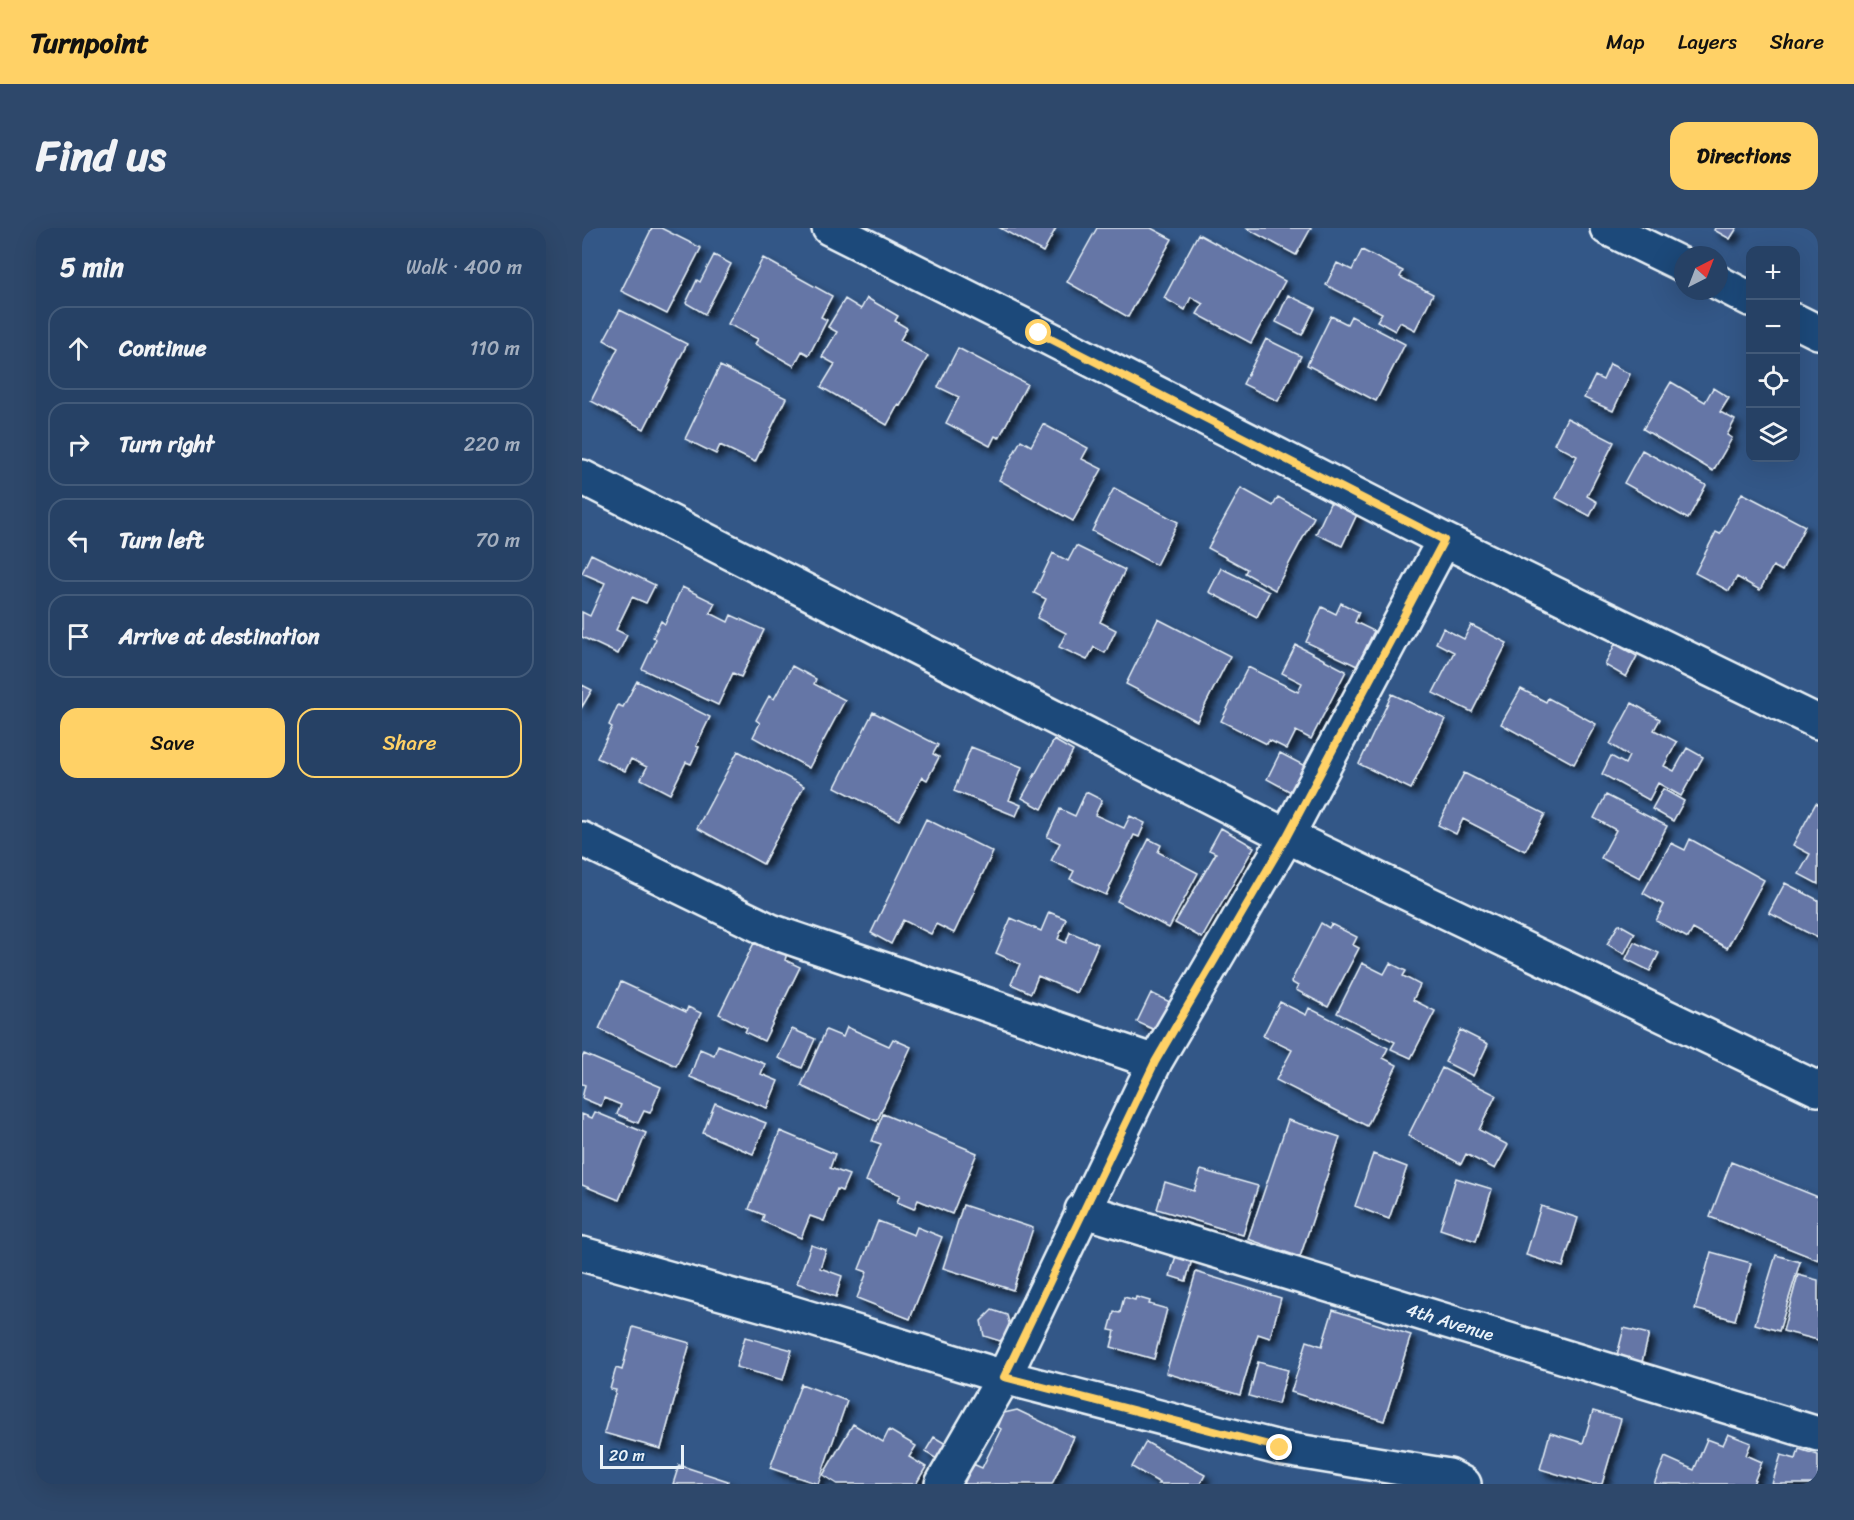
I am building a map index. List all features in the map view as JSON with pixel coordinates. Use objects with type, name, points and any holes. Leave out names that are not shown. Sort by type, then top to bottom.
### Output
[{"type":"street","points":[[829,228],[1444,540],[1818,722]]},
{"type":"street","points":[[1607,228],[1674,262]]},
{"type":"street","points":[[1728,287],[1746,296]]},
{"type":"street","points":[[1800,323],[1818,332]]},
{"type":"street","points":[[582,477],[1287,836],[1818,1089]]},
{"type":"street","points":[[942,1484],[1004,1377],[1082,1210],[1155,1062],[1287,836],[1444,540]]},
{"type":"street","points":[[582,839],[771,931],[1155,1062]]},
{"type":"street","name":"4th Avenue","points":[[1082,1210],[1818,1434]]},
{"type":"street","points":[[582,1254],[786,1311],[1004,1377],[1280,1448],[1449,1476],[1464,1484]]},
{"type":"building","points":[[652,228],[661,228],[701,248],[667,314],[621,291]]},
{"type":"building","points":[[1000,228],[1056,228],[1043,252]]},
{"type":"building","points":[[1097,228],[1151,228],[1172,239],[1128,317],[1067,282]]},
{"type":"building","points":[[1246,228],[1311,228],[1296,255]]},
{"type":"building","points":[[1715,228],[1737,228],[1730,239],[1714,230]]},
{"type":"building","points":[[1198,234],[1285,281],[1251,343],[1197,314],[1203,304],[1191,297],[1185,310],[1164,298]]},
{"type":"building","points":[[1362,250],[1403,271],[1400,277],[1433,294],[1415,330],[1400,322],[1395,331],[1377,321],[1382,313],[1326,285],[1337,263],[1352,270]]},
{"type":"building","points":[[714,255],[731,264],[705,314],[686,303],[697,280],[700,282]]},
{"type":"building","points":[[763,258],[832,296],[821,317],[827,320],[809,355],[802,351],[794,366],[755,344],[758,339],[728,324]]},
{"type":"building","points":[[1288,295],[1315,308],[1302,335],[1276,322]]},
{"type":"building","points":[[867,298],[898,316],[895,321],[907,328],[900,340],[928,356],[887,425],[821,387],[835,364],[822,357],[837,332],[828,327],[845,299],[861,309]]},
{"type":"building","points":[[620,310],[687,344],[644,429],[591,401],[618,348],[604,340]]},
{"type":"building","points":[[1331,316],[1347,324],[1351,316],[1405,344],[1376,401],[1307,365]]},
{"type":"building","points":[[1266,339],[1301,356],[1278,401],[1243,384]]},
{"type":"building","points":[[958,348],[1027,384],[999,438],[995,436],[990,446],[946,423],[959,397],[938,387]]},
{"type":"building","points":[[1610,364],[1630,374],[1613,411],[1584,398],[1595,376],[1603,380]]},
{"type":"building","points":[[720,366],[786,398],[755,462],[720,445],[716,454],[685,439]]},
{"type":"building","points":[[1671,382],[1705,402],[1713,388],[1729,398],[1720,412],[1735,420],[1727,435],[1732,438],[1713,471],[1643,429]]},
{"type":"building","points":[[1567,418],[1614,442],[1587,496],[1597,502],[1590,516],[1556,498],[1577,456],[1554,444]]},
{"type":"building","points":[[1043,424],[1088,448],[1082,459],[1102,469],[1073,521],[999,480],[1021,440],[1031,446]]},
{"type":"building","points":[[1642,450],[1706,485],[1688,519],[1624,483]]},
{"type":"building","points":[[1114,488],[1178,522],[1156,565],[1092,531]]},
{"type":"building","points":[[1241,488],[1273,506],[1278,497],[1314,517],[1275,590],[1245,573],[1247,569],[1208,548]]},
{"type":"building","points":[[1742,493],[1805,526],[1782,571],[1773,566],[1760,590],[1737,577],[1729,591],[1695,573],[1716,532],[1720,534]]},
{"type":"building","points":[[1333,497],[1359,510],[1342,546],[1316,534]]},
{"type":"building","points":[[1076,546],[1125,570],[1100,622],[1116,630],[1105,653],[1094,647],[1087,660],[1059,647],[1066,633],[1037,618],[1046,599],[1034,593],[1053,553],[1068,561]]},
{"type":"building","points":[[591,554],[655,585],[646,603],[632,597],[616,630],[627,635],[618,654],[582,637],[582,612],[590,616],[605,583],[582,573]]},
{"type":"building","points":[[1221,568],[1269,592],[1257,617],[1209,592]]},
{"type":"building","points":[[682,587],[715,603],[710,613],[728,622],[731,615],[764,630],[741,677],[733,673],[718,705],[642,669],[656,639],[653,637],[661,621],[665,624]]},
{"type":"building","points":[[1341,603],[1359,612],[1355,622],[1374,631],[1357,666],[1306,642],[1322,607],[1336,614]]},
{"type":"building","points":[[1158,619],[1230,656],[1197,721],[1126,684]]},
{"type":"building","points":[[1471,625],[1507,643],[1472,712],[1433,693],[1454,652],[1436,643],[1443,628],[1464,639]]},
{"type":"building","points":[[1615,644],[1637,656],[1626,677],[1605,665]]},
{"type":"building","points":[[1296,645],[1346,671],[1311,739],[1296,731],[1287,749],[1269,740],[1267,744],[1221,721],[1248,667],[1298,692],[1302,683],[1282,673]]},
{"type":"building","points":[[792,666],[816,679],[814,684],[845,700],[809,768],[753,737],[760,723],[756,720],[769,696],[774,699]]},
{"type":"building","points":[[637,681],[710,717],[696,746],[699,747],[691,764],[686,762],[670,794],[641,779],[647,767],[631,759],[625,771],[597,758],[612,727],[609,725],[618,705],[623,707]]},
{"type":"building","points":[[582,685],[592,690],[582,707]]},
{"type":"building","points":[[1521,689],[1546,702],[1548,698],[1596,724],[1574,764],[1501,724]]},
{"type":"building","points":[[1392,694],[1445,719],[1411,789],[1359,764]]},
{"type":"building","points":[[1632,703],[1660,719],[1654,730],[1677,742],[1664,766],[1674,771],[1687,748],[1703,757],[1681,796],[1658,783],[1649,800],[1602,774],[1611,756],[1625,764],[1629,756],[1610,744]]},
{"type":"building","points":[[873,712],[938,745],[933,754],[939,757],[927,780],[922,777],[899,820],[835,787]]},
{"type":"building","points":[[1054,740],[1073,751],[1042,809],[1022,798]]},
{"type":"building","points":[[971,747],[1022,767],[1009,800],[1021,805],[1016,816],[954,791]]},
{"type":"building","points":[[738,751],[804,786],[763,864],[697,828]]},
{"type":"building","points":[[1280,753],[1305,766],[1291,792],[1267,779]]},
{"type":"building","points":[[1464,773],[1545,814],[1525,851],[1463,819],[1456,834],[1438,825]]},
{"type":"building","points":[[1663,789],[1684,801],[1673,821],[1652,809]]},
{"type":"building","points":[[1086,792],[1102,800],[1095,815],[1124,828],[1130,816],[1145,823],[1139,837],[1134,835],[1106,895],[1070,879],[1074,871],[1051,861],[1060,843],[1047,837],[1060,809],[1075,816]]},
{"type":"building","points":[[1606,795],[1667,826],[1640,878],[1601,858],[1616,830],[1594,818]]},
{"type":"building","points":[[1816,803],[1818,804],[1818,884],[1799,874],[1810,854],[1793,845]]},
{"type":"building","points":[[926,819],[993,852],[954,933],[936,924],[931,934],[903,920],[891,944],[871,933]]},
{"type":"building","points":[[1221,828],[1254,847],[1202,938],[1175,923],[1216,853],[1209,850]]},
{"type":"building","points":[[1149,839],[1161,845],[1158,852],[1198,873],[1169,928],[1117,901]]},
{"type":"building","points":[[1690,839],[1764,880],[1727,948],[1693,929],[1688,938],[1656,921],[1664,905],[1643,893],[1671,843],[1685,850]]},
{"type":"building","points":[[1785,883],[1818,900],[1818,938],[1769,913]]},
{"type":"building","points":[[1049,912],[1066,919],[1058,939],[1066,943],[1070,932],[1098,944],[1077,993],[1038,976],[1031,993],[1011,984],[1020,964],[996,953],[1011,918],[1041,931]]},
{"type":"building","points":[[1321,923],[1329,928],[1331,924],[1357,937],[1353,945],[1359,948],[1328,1007],[1296,990],[1298,986],[1291,982]]},
{"type":"building","points":[[1619,924],[1635,933],[1624,954],[1607,944]]},
{"type":"building","points":[[1634,942],[1659,953],[1650,971],[1626,959]]},
{"type":"building","points":[[754,943],[770,950],[772,946],[787,953],[785,960],[800,967],[764,1041],[745,1032],[747,1028],[719,1014]]},
{"type":"building","points":[[1362,963],[1384,974],[1390,963],[1406,971],[1403,976],[1420,985],[1413,1000],[1435,1011],[1411,1058],[1391,1049],[1395,1042],[1337,1013]]},
{"type":"building","points":[[621,982],[686,1012],[688,1007],[701,1013],[676,1066],[599,1029]]},
{"type":"building","points":[[1151,993],[1170,1002],[1157,1031],[1137,1022]]},
{"type":"building","points":[[1280,1002],[1306,1015],[1309,1008],[1388,1048],[1383,1058],[1397,1065],[1367,1126],[1276,1080],[1292,1050],[1263,1036]]},
{"type":"building","points":[[847,1027],[889,1046],[893,1039],[911,1047],[877,1121],[801,1086],[826,1030],[843,1037]]},
{"type":"building","points":[[792,1029],[815,1039],[802,1068],[778,1058]]},
{"type":"building","points":[[1460,1030],[1488,1044],[1473,1076],[1445,1062]]},
{"type":"building","points":[[718,1045],[765,1064],[761,1074],[778,1081],[767,1108],[690,1077],[700,1049],[714,1055]]},
{"type":"building","points":[[584,1054],[661,1087],[650,1113],[644,1111],[638,1123],[617,1114],[621,1105],[604,1098],[601,1106],[582,1098],[585,1085],[582,1084]]},
{"type":"building","points":[[1442,1068],[1496,1095],[1479,1130],[1508,1145],[1495,1169],[1466,1154],[1461,1164],[1408,1136]]},
{"type":"building","points":[[715,1103],[766,1123],[753,1154],[703,1133]]},
{"type":"building","points":[[595,1112],[646,1133],[619,1200],[582,1185],[582,1114],[592,1118]]},
{"type":"building","points":[[883,1114],[977,1153],[952,1214],[918,1200],[914,1209],[897,1202],[900,1195],[866,1181],[881,1144],[872,1141]]},
{"type":"building","points":[[1288,1120],[1340,1137],[1300,1257],[1248,1239]]},
{"type":"building","points":[[780,1131],[835,1154],[830,1168],[849,1175],[842,1191],[837,1189],[824,1221],[810,1216],[801,1238],[762,1221],[764,1215],[749,1209]]},
{"type":"building","points":[[1373,1154],[1407,1167],[1389,1219],[1355,1206]]},
{"type":"building","points":[[1731,1162],[1818,1197],[1818,1260],[1710,1217]]},
{"type":"building","points":[[1201,1170],[1258,1186],[1243,1235],[1157,1209],[1165,1182],[1194,1191]]},
{"type":"building","points":[[1456,1178],[1492,1189],[1476,1241],[1440,1229]]},
{"type":"building","points":[[963,1205],[1033,1228],[1013,1290],[943,1268]]},
{"type":"building","points":[[1541,1206],[1578,1218],[1563,1267],[1526,1255]]},
{"type":"building","points":[[878,1221],[914,1235],[917,1227],[942,1237],[910,1319],[857,1298],[867,1272],[859,1269]]},
{"type":"building","points":[[811,1245],[826,1250],[820,1268],[842,1276],[836,1297],[797,1283]]},
{"type":"building","points":[[1177,1252],[1193,1256],[1186,1281],[1170,1276]]},
{"type":"building","points":[[1711,1252],[1751,1263],[1735,1320],[1695,1309]]},
{"type":"building","points":[[1776,1255],[1800,1262],[1779,1331],[1755,1324]]},
{"type":"building","points":[[1196,1272],[1281,1298],[1270,1338],[1258,1334],[1240,1395],[1166,1373]]},
{"type":"building","points":[[1798,1275],[1818,1280],[1818,1340],[1783,1331]]},
{"type":"building","points":[[1124,1297],[1135,1300],[1136,1297],[1150,1301],[1149,1304],[1167,1309],[1154,1359],[1111,1347],[1115,1331],[1109,1330],[1114,1312],[1120,1313]]},
{"type":"building","points":[[992,1310],[1007,1315],[1011,1330],[1000,1341],[984,1336],[981,1321]]},
{"type":"building","points":[[1333,1310],[1411,1335],[1384,1421],[1291,1392],[1307,1341],[1322,1346]]},
{"type":"building","points":[[633,1327],[690,1343],[661,1449],[604,1433],[616,1390],[610,1389],[616,1368],[622,1370]]},
{"type":"building","points":[[1624,1328],[1649,1334],[1641,1366],[1616,1359]]},
{"type":"building","points":[[745,1337],[792,1350],[783,1380],[736,1367]]},
{"type":"building","points":[[1258,1362],[1288,1370],[1278,1404],[1249,1396]]},
{"type":"building","points":[[801,1384],[847,1401],[818,1484],[770,1468]]},
{"type":"building","points":[[1017,1410],[1074,1437],[1052,1484],[964,1484],[973,1464],[982,1468],[1001,1429],[998,1427],[1004,1413]]},
{"type":"building","points":[[1593,1411],[1621,1419],[1602,1484],[1591,1484],[1540,1469],[1550,1433],[1583,1443]]},
{"type":"building","points":[[853,1424],[883,1442],[889,1430],[916,1446],[909,1457],[926,1467],[916,1484],[837,1484],[823,1475]]},
{"type":"building","points":[[1728,1434],[1751,1443],[1746,1455],[1762,1462],[1753,1484],[1654,1484],[1665,1457],[1694,1470],[1707,1439],[1723,1445]]},
{"type":"building","points":[[934,1437],[946,1444],[937,1459],[925,1452]]},
{"type":"building","points":[[1146,1442],[1205,1475],[1200,1484],[1159,1484],[1132,1467]]},
{"type":"building","points":[[1799,1449],[1818,1455],[1818,1484],[1772,1484],[1781,1455],[1796,1459]]},
{"type":"building","points":[[679,1465],[728,1481],[727,1484],[673,1484]]},
{"type":"route","points":[[1039,333],[1444,540],[1287,836],[1155,1062],[1082,1210],[1004,1377],[1280,1448]]}]
